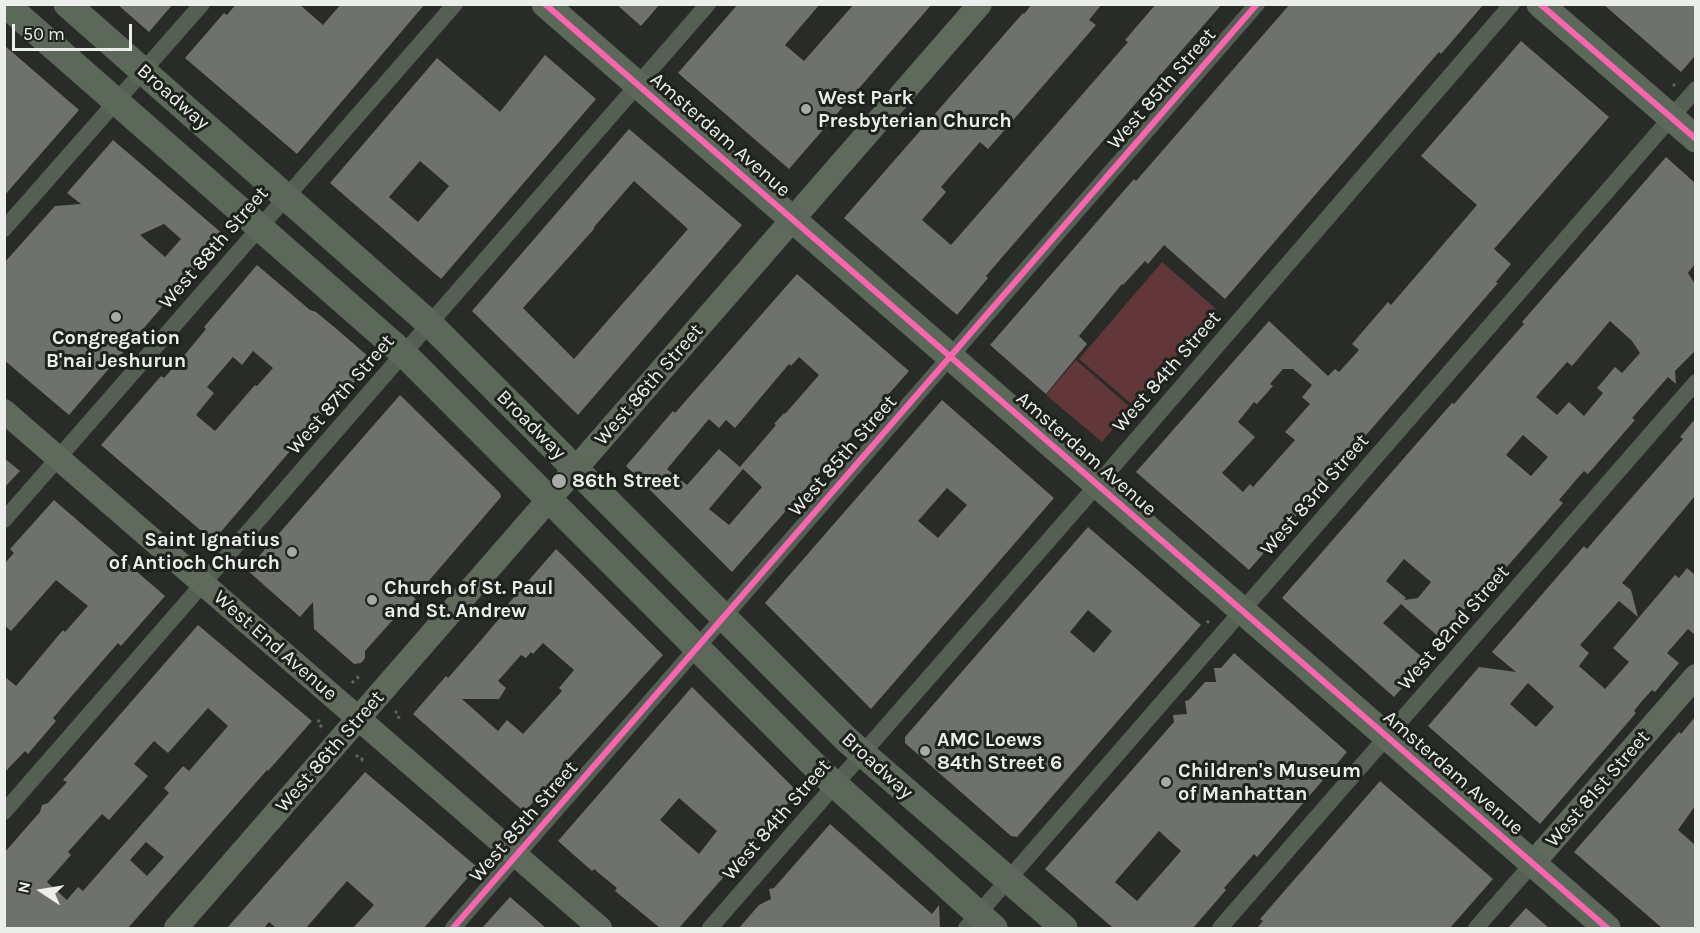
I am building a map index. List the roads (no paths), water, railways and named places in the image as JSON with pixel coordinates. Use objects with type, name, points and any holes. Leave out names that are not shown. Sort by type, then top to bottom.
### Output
[{"type":"main road","name":"Broadway","points":[[5,4],[404,354],[836,785],[979,924]]},
{"type":"main road","name":"Broadway","points":[[68,4],[430,324],[863,754],[1064,928]]},
{"type":"main road","name":"Amsterdam Avenue","points":[[544,4],[1607,928]]},
{"type":"main road","name":"West 86th Street","points":[[176,928],[980,4]]},
{"type":"main road","points":[[1540,4],[1695,139]]},
{"type":"main road","name":"West End Avenue","points":[[4,411],[600,928]]},
{"type":"main road","name":"West 81st Street","points":[[1533,863],[1695,676]]},
{"type":"street","points":[[4,229],[202,4]]},
{"type":"street","name":"West 88th Street","points":[[4,520],[455,4]]},
{"type":"street","name":"West 87th Street","points":[[4,812],[708,4]]},
{"type":"street","name":"West 85th Street","points":[[453,928],[1257,4]]},
{"type":"street","name":"West 84th Street","points":[[710,928],[1097,485],[1512,4]]},
{"type":"street","name":"West 83rd Street","points":[[979,924],[1008,880],[1695,89]]},
{"type":"street","name":"West 82nd Street","points":[[1220,928],[1695,382]]},
{"type":"street","name":"West 81st Street","points":[[1476,928],[1533,863]]},
{"type":"place","name":"West Park Presbyterian Church","points":[[806,109]]},
{"type":"place","name":"Congregation B'nai Jeshurun","points":[[116,317]]},
{"type":"place","name":"86th Street","points":[[559,481]]},
{"type":"place","name":"Saint Ignatius of Antioch Church","points":[[292,552]]},
{"type":"place","name":"Church of St. Paul and St. Andrew","points":[[372,600]]},
{"type":"place","name":"AMC Loews 84th Street 6","points":[[925,751]]},
{"type":"place","name":"Children's Museum of Manhattan","points":[[1166,782]]}]
